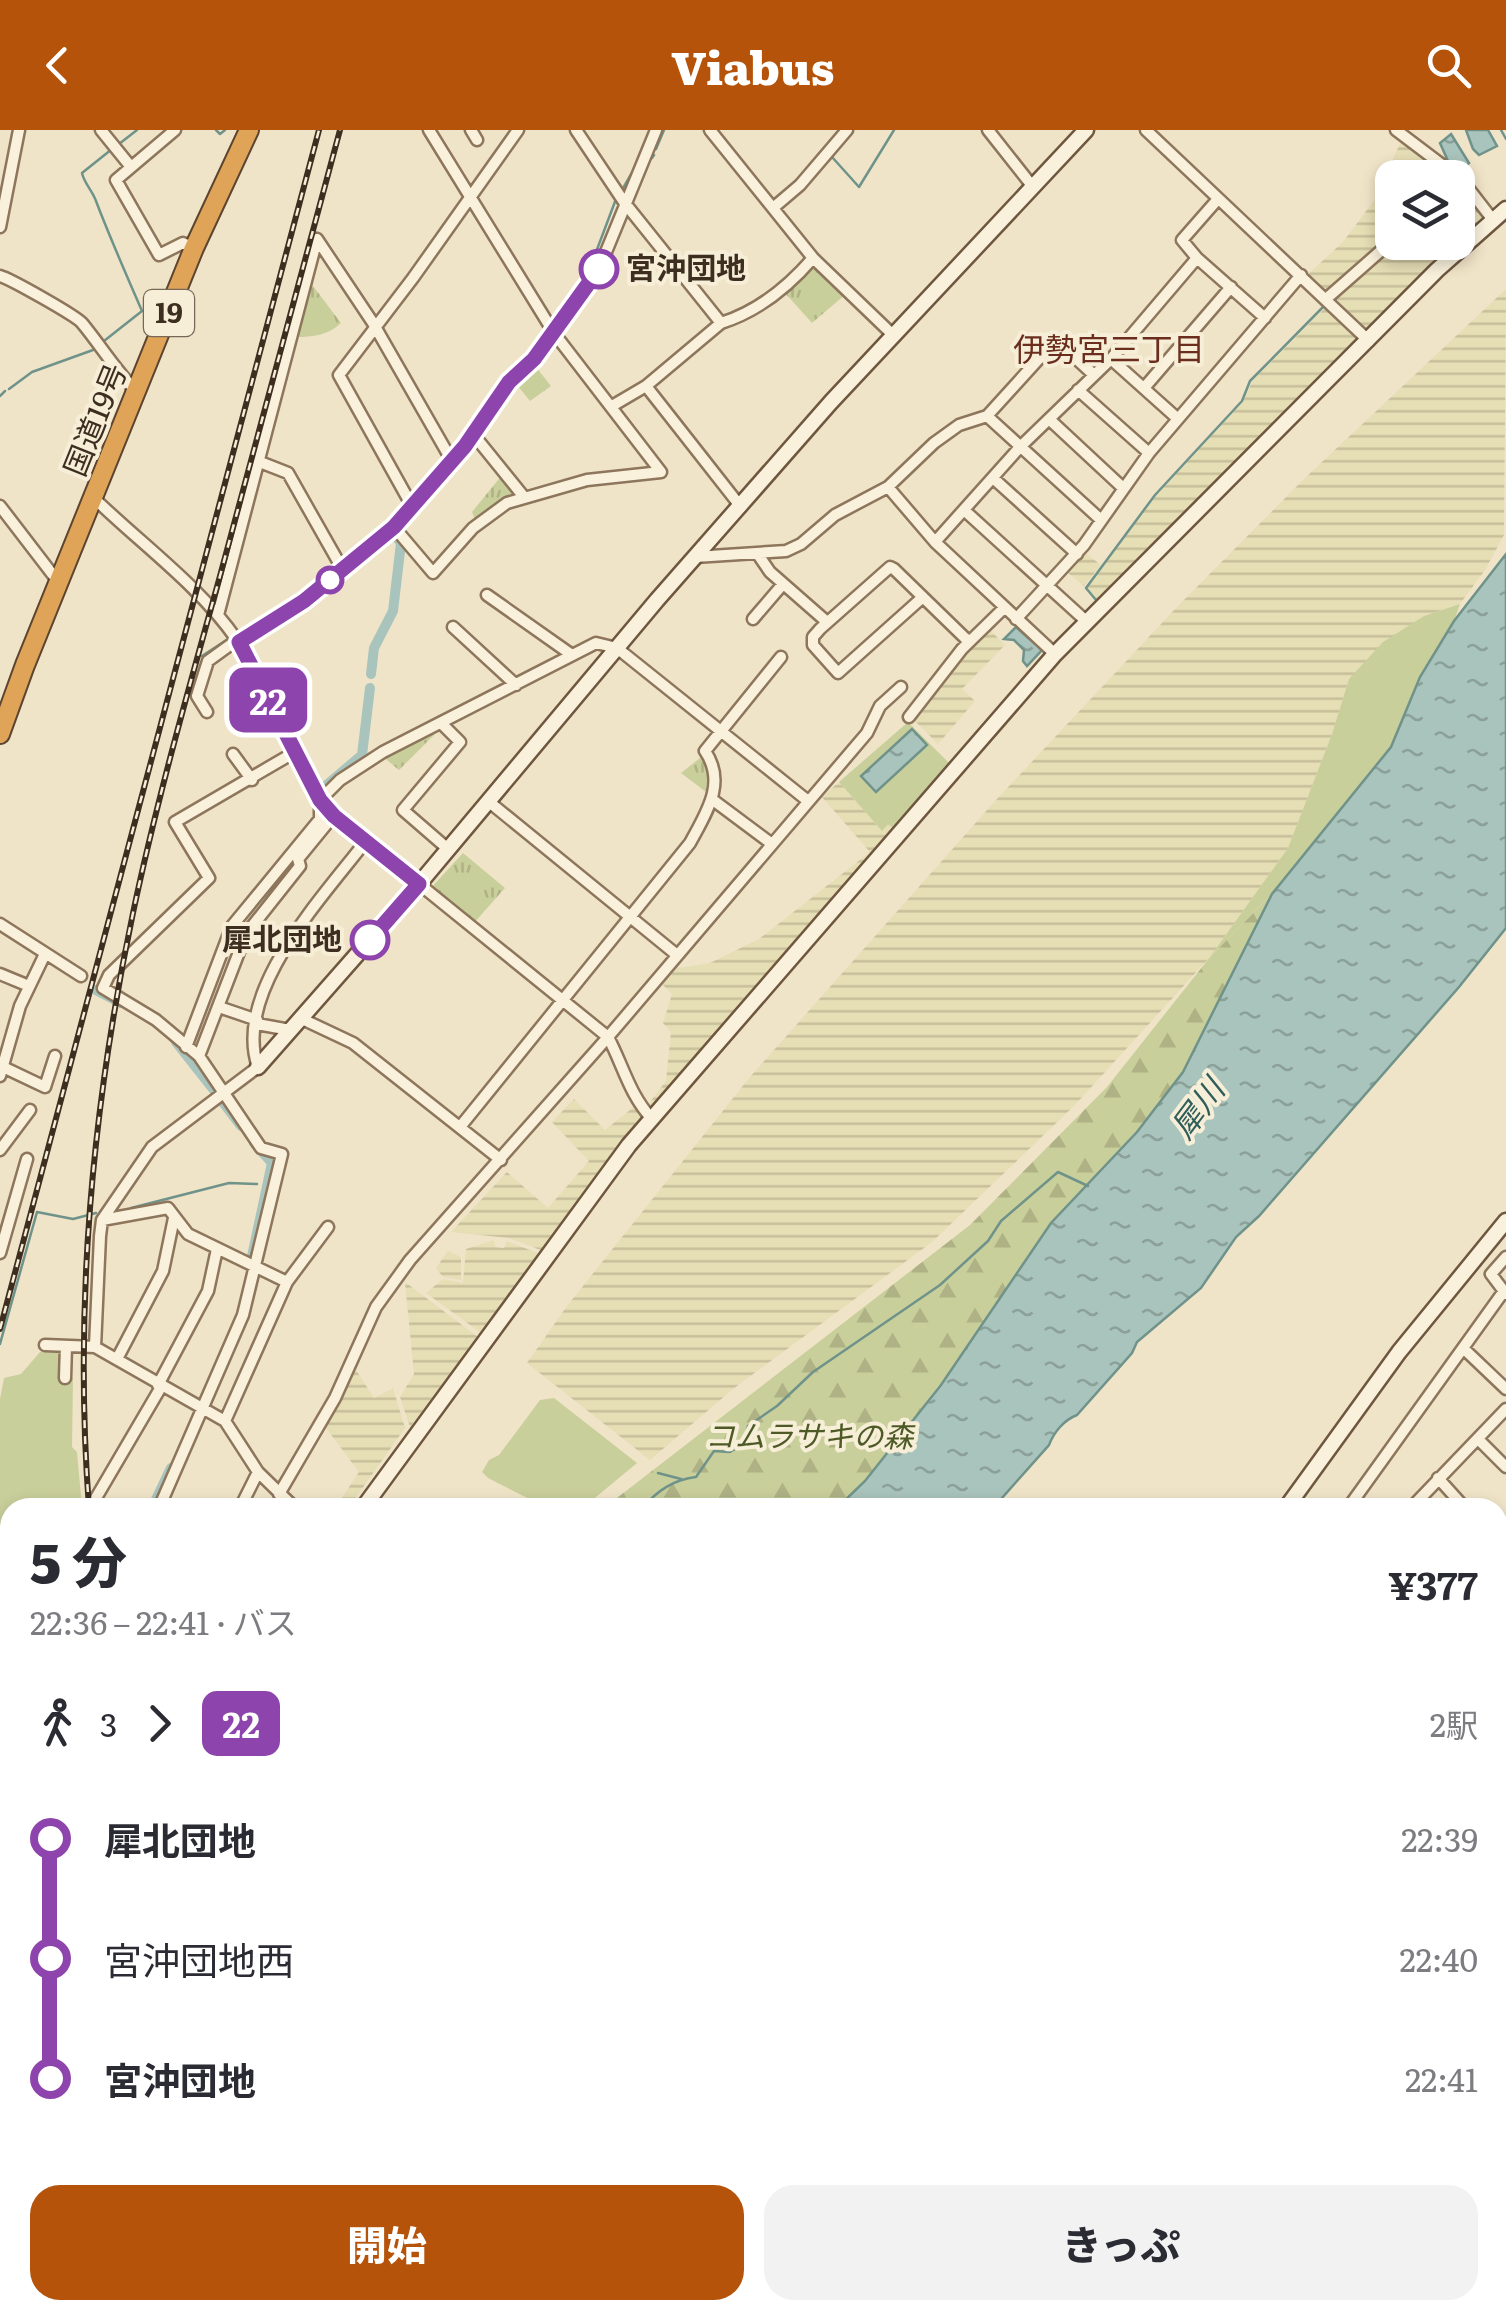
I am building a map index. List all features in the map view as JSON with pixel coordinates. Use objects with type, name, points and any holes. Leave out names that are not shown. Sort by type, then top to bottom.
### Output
[{"type":"highway","name":"国道19号","points":[[0,734],[194,248],[250,130]]},
{"type":"street","points":[[0,226],[19,130]]},
{"type":"street","points":[[102,130],[131,167]]},
{"type":"street","points":[[176,130],[116,180],[159,256],[183,243],[194,248]]},
{"type":"street","points":[[394,527],[434,573],[473,528],[508,502],[587,480],[661,472],[554,333],[428,130]]},
{"type":"street","points":[[412,506],[339,375],[518,130]]},
{"type":"street","points":[[576,130],[624,202],[721,323]]},
{"type":"street","points":[[206,712],[198,696],[208,661],[304,601],[394,527],[452,461],[509,382],[534,359],[599,269],[656,130]]},
{"type":"street","points":[[710,130],[813,258],[892,334]]},
{"type":"street","points":[[773,208],[800,185],[846,130]]},
{"type":"street","points":[[988,130],[1033,187]]},
{"type":"street","points":[[94,1347],[102,1220],[152,1148],[258,1067],[419,884],[695,556],[892,334],[1086,130]]},
{"type":"street","points":[[1146,130],[1369,341]]},
{"type":"street","points":[[1396,130],[1433,160]]},
{"type":"street","points":[[1218,199],[1182,240],[1196,258],[1265,318]]},
{"type":"street","points":[[1475,199],[1493,220]]},
{"type":"street","points":[[370,1498],[606,1174],[1055,654],[1437,270],[1506,210]]},
{"type":"street","points":[[218,616],[317,239],[376,328],[452,461]]},
{"type":"street","points":[[1326,299],[1375,256]]},
{"type":"street","points":[[612,406],[646,386],[721,323],[781,292],[813,258]]},
{"type":"street","points":[[934,542],[1020,447],[1111,359],[1196,258]]},
{"type":"street","points":[[0,276],[14,280],[38,298],[79,319],[137,392]]},
{"type":"street","points":[[1016,619],[1076,554],[1149,453],[1301,276]]},
{"type":"street","points":[[1144,388],[1230,288]]},
{"type":"street","points":[[695,556],[786,551],[801,544],[835,516],[888,488],[959,425],[987,416],[1056,340],[1094,375]]},
{"type":"street","points":[[1111,359],[1178,419]]},
{"type":"street","points":[[646,386],[741,506]]},
{"type":"street","points":[[1078,390],[1149,453]]},
{"type":"street","points":[[987,416],[1100,519]]},
{"type":"street","points":[[1049,419],[1122,487]]},
{"type":"street","points":[[473,434],[524,496]]},
{"type":"street","points":[[260,462],[288,473],[343,570]]},
{"type":"street","points":[[993,478],[1076,554]]},
{"type":"street","points":[[888,488],[934,542],[1055,654]]},
{"type":"street","points":[[94,498],[218,616],[238,641],[320,800],[334,816],[608,1036],[628,1086],[652,1119]]},
{"type":"street","points":[[0,507],[60,578]]},
{"type":"street","points":[[964,510],[1086,621]]},
{"type":"street","points":[[757,552],[783,584],[827,622]]},
{"type":"street","points":[[924,597],[838,673],[813,644],[813,637],[827,622],[890,568],[924,597],[970,641]]},
{"type":"street","points":[[752,619],[783,584]]},
{"type":"street","points":[[487,594],[572,655]]},
{"type":"street","points":[[909,718],[970,641],[1004,608]]},
{"type":"street","points":[[454,627],[516,685]]},
{"type":"street","points":[[186,1047],[232,926],[320,819],[320,800],[340,780],[382,752],[596,643],[618,648],[808,801]]},
{"type":"street","points":[[460,1127],[690,843],[713,800],[714,774],[705,751],[781,657]]},
{"type":"street","points":[[279,1494],[335,1398],[376,1307],[410,1260],[678,955],[867,733],[880,706],[900,687]]},
{"type":"street","points":[[242,723],[272,707]]},
{"type":"street","points":[[441,723],[460,742],[403,810],[448,848]]},
{"type":"street","points":[[867,733],[878,744]]},
{"type":"street","points":[[164,1498],[243,1315],[282,1154],[261,1148],[199,1056],[156,1020],[103,988],[108,975],[209,878],[176,822],[295,752]]},
{"type":"street","points":[[233,754],[252,780]]},
{"type":"street","points":[[713,800],[772,844]]},
{"type":"street","points":[[488,801],[678,955]]},
{"type":"street","points":[[199,1056],[246,934],[300,866],[298,859],[334,816]]},
{"type":"street","points":[[258,1067],[253,1054],[258,1007],[279,953],[365,842]]},
{"type":"street","points":[[0,924],[81,976]]},
{"type":"street","points":[[45,954],[14,1022],[1,1072],[46,1087],[55,1056]]},
{"type":"street","points":[[0,974],[29,986]]},
{"type":"street","points":[[218,1007],[257,1022],[295,1024],[352,1043],[500,1160]]},
{"type":"street","points":[[0,1150],[30,1110]]},
{"type":"street","points":[[0,1253],[27,1159]]},
{"type":"street","points":[[0,1203],[13,1205]]},
{"type":"street","points":[[102,1220],[168,1208],[188,1234],[287,1282]]},
{"type":"street","points":[[117,1359],[164,1271],[174,1216]]},
{"type":"street","points":[[1293,1498],[1428,1314],[1506,1221]]},
{"type":"street","points":[[224,1421],[287,1282],[328,1227]]},
{"type":"street","points":[[96,1498],[208,1291],[217,1249]]},
{"type":"street","points":[[1355,1498],[1505,1292],[1490,1274],[1506,1256]]},
{"type":"street","points":[[46,1345],[94,1347],[224,1421],[258,1472],[284,1498]]},
{"type":"street","points":[[65,1378],[66,1346]]},
{"type":"street","points":[[1463,1348],[1506,1390]]},
{"type":"street","points":[[1420,1498],[1506,1410]]},
{"type":"street","points":[[1478,1439],[1506,1466]]},
{"type":"street","points":[[245,1498],[258,1472]]},
{"type":"street","points":[[1438,1478],[1456,1498]]},
{"type":"shaded area","points":[[1401,141],[1427,160],[1393,160]]},
{"type":"shaded area","points":[[1375,199],[1375,248],[1326,296],[1306,276],[1343,242]]},
{"type":"shaded area","points":[[1475,200],[1477,202],[1485,219],[1475,229]]},
{"type":"shaded area","points":[[1378,260],[1442,260],[1366,333],[1332,302]]},
{"type":"shaded area","points":[[1506,289],[1504,535],[1460,604],[1424,616],[1349,679],[1288,848],[1210,957],[1074,1106],[932,1242],[733,1389],[650,1460],[527,1363],[567,1306],[750,1077],[996,800],[1177,607],[1305,478]]},
{"type":"shaded area","points":[[1326,307],[1360,339],[1097,599],[1087,587],[1158,493],[1243,402],[1253,380]]},
{"type":"shaded area","points":[[1084,552],[1101,565],[1084,586],[1067,572]]},
{"type":"shaded area","points":[[988,628],[1005,645],[962,689],[975,701],[938,744],[913,719],[965,651]]},
{"type":"shaded area","points":[[839,782],[881,830],[888,824],[895,830],[652,1112],[647,1106],[666,1081],[671,1032],[663,1023],[672,994],[662,984],[677,968],[710,963],[759,939],[870,852],[822,797]]},
{"type":"shaded area","points":[[574,1099],[605,1130],[635,1106],[644,1116],[543,1251],[509,1238],[451,1232],[507,1172],[548,1208],[589,1161],[552,1122]]},
{"type":"shaded area","points":[[494,1240],[495,1247],[504,1248],[507,1241],[540,1254],[481,1333],[426,1293],[443,1279],[463,1283],[466,1249]]},
{"type":"shaded area","points":[[448,1251],[461,1257],[461,1280],[443,1277],[436,1268]]},
{"type":"shaded area","points":[[405,1282],[478,1337],[410,1427],[400,1397],[414,1374]]},
{"type":"shaded area","points":[[354,1367],[374,1398],[393,1388],[405,1428],[355,1498],[342,1498],[359,1472],[323,1424]]},
{"type":"green space","points":[[812,264],[846,294],[812,323],[785,293]]},
{"type":"green space","points":[[310,282],[341,323],[320,334],[296,337]]},
{"type":"green space","points":[[536,367],[551,386],[530,401],[517,385]]},
{"type":"green space","points":[[502,475],[516,492],[475,520],[472,512]]},
{"type":"green space","points":[[1460,604],[1420,677],[1391,747],[1272,894],[1210,957],[1288,848],[1349,679],[1383,642],[1424,616]]},
{"type":"green space","points":[[908,722],[952,766],[895,830],[888,824],[882,831],[839,782]]},
{"type":"green space","points":[[434,730],[435,734],[399,770],[382,756]]},
{"type":"green space","points":[[700,758],[707,775],[706,792],[681,773]]},
{"type":"green space","points":[[463,853],[505,888],[473,924],[430,889]]},
{"type":"green space","name":"コムラサキの森","points":[[1272,894],[1183,1072],[865,1481],[847,1498],[617,1498],[970,1225],[1107,1087],[1210,957]]},
{"type":"green space","points":[[60,1351],[61,1378],[73,1378],[72,1447],[77,1452],[81,1498],[0,1498],[0,1399],[4,1378],[21,1374],[40,1352]]},
{"type":"green space","points":[[554,1398],[637,1463],[595,1498],[527,1498],[488,1478],[482,1472],[489,1460],[499,1455],[540,1400]]},
{"type":"water","points":[[1466,130],[1488,130],[1497,146],[1479,155]]},
{"type":"water","points":[[1451,134],[1467,160],[1448,160],[1440,143]]},
{"type":"water","name":"犀川","points":[[1506,554],[1506,928],[1259,1216],[1236,1237],[1201,1288],[1137,1342],[1132,1353],[1077,1415],[1060,1427],[1002,1498],[847,1498],[941,1385],[1051,1223],[1137,1132],[1183,1072],[1272,894],[1391,747],[1420,677],[1454,621]]},
{"type":"water","points":[[1016,627],[1042,650],[1027,666],[1023,661],[1024,650],[1014,640],[1004,639]]},
{"type":"water","points":[[912,729],[927,745],[876,792],[861,776]]},
{"type":"waterway","points":[[119,144],[137,130]]},
{"type":"waterway","points":[[216,130],[220,134],[225,130]]},
{"type":"waterway","points":[[656,149],[664,130]]},
{"type":"waterway","points":[[810,181],[832,157],[859,187],[894,130]]},
{"type":"waterway","points":[[1501,130],[1506,139]]},
{"type":"waterway","points":[[104,341],[142,311],[82,173],[112,149]]},
{"type":"waterway","points":[[622,190],[633,171]]},
{"type":"waterway","points":[[553,320],[587,276],[616,199]]},
{"type":"waterway","points":[[1096,600],[1086,588],[1155,495],[1242,401],[1250,381],[1324,306]]},
{"type":"waterway","points":[[523,359],[545,331]]},
{"type":"waterway","points":[[9,389],[32,372],[93,350]]},
{"type":"waterway","points":[[489,397],[513,368]]},
{"type":"waterway","points":[[0,396],[5,391]]},
{"type":"waterway","points":[[453,450],[483,409]]},
{"type":"waterway","points":[[415,493],[444,461]]},
{"type":"waterway","points":[[386,523],[405,504]]},
{"type":"waterway","points":[[371,536],[379,530]]},
{"type":"waterway","points":[[371,674],[374,648],[393,611],[401,543],[397,538]]},
{"type":"waterway","points":[[344,560],[365,542]]},
{"type":"waterway","points":[[297,597],[335,567]]},
{"type":"waterway","points":[[274,613],[291,600]]},
{"type":"waterway","points":[[242,632],[265,617]]},
{"type":"waterway","points":[[202,656],[228,639]]},
{"type":"waterway","points":[[322,789],[362,755],[370,688]]},
{"type":"waterway","points":[[96,990],[121,1003]]},
{"type":"waterway","points":[[176,1042],[217,1094]]},
{"type":"waterway","points":[[222,1101],[241,1126]]},
{"type":"waterway","points":[[251,1261],[272,1163],[254,1143]]},
{"type":"waterway","points":[[652,1498],[666,1487],[696,1477],[714,1451],[730,1452],[743,1444],[748,1426],[777,1406],[813,1372],[940,1285],[988,1241],[1001,1221],[1058,1172],[1088,1186]]},
{"type":"waterway","points":[[131,1208],[229,1183],[257,1184]]},
{"type":"waterway","points":[[0,1344],[37,1212],[73,1219],[96,1213]]},
{"type":"waterway","points":[[157,1498],[171,1468]]},
{"type":"waterway","points":[[658,1473],[681,1479]]},
{"type":"railway","points":[[0,1329],[319,130]]},
{"type":"railway","points":[[88,1498],[84,1358],[90,1209],[119,986],[163,786],[340,130]]},
{"type":"bus line","name":"22","points":[[370,940],[419,884],[334,816],[320,800],[239,642],[304,601],[394,527],[465,446],[509,382],[534,359],[599,269]]},
{"type":"place","name":"宮沖団地","points":[[599,269]]},
{"type":"place","name":"犀北団地","points":[[370,940]]},
{"type":"district","name":"伊勢宮三丁目","points":[[1109,350]]}]
